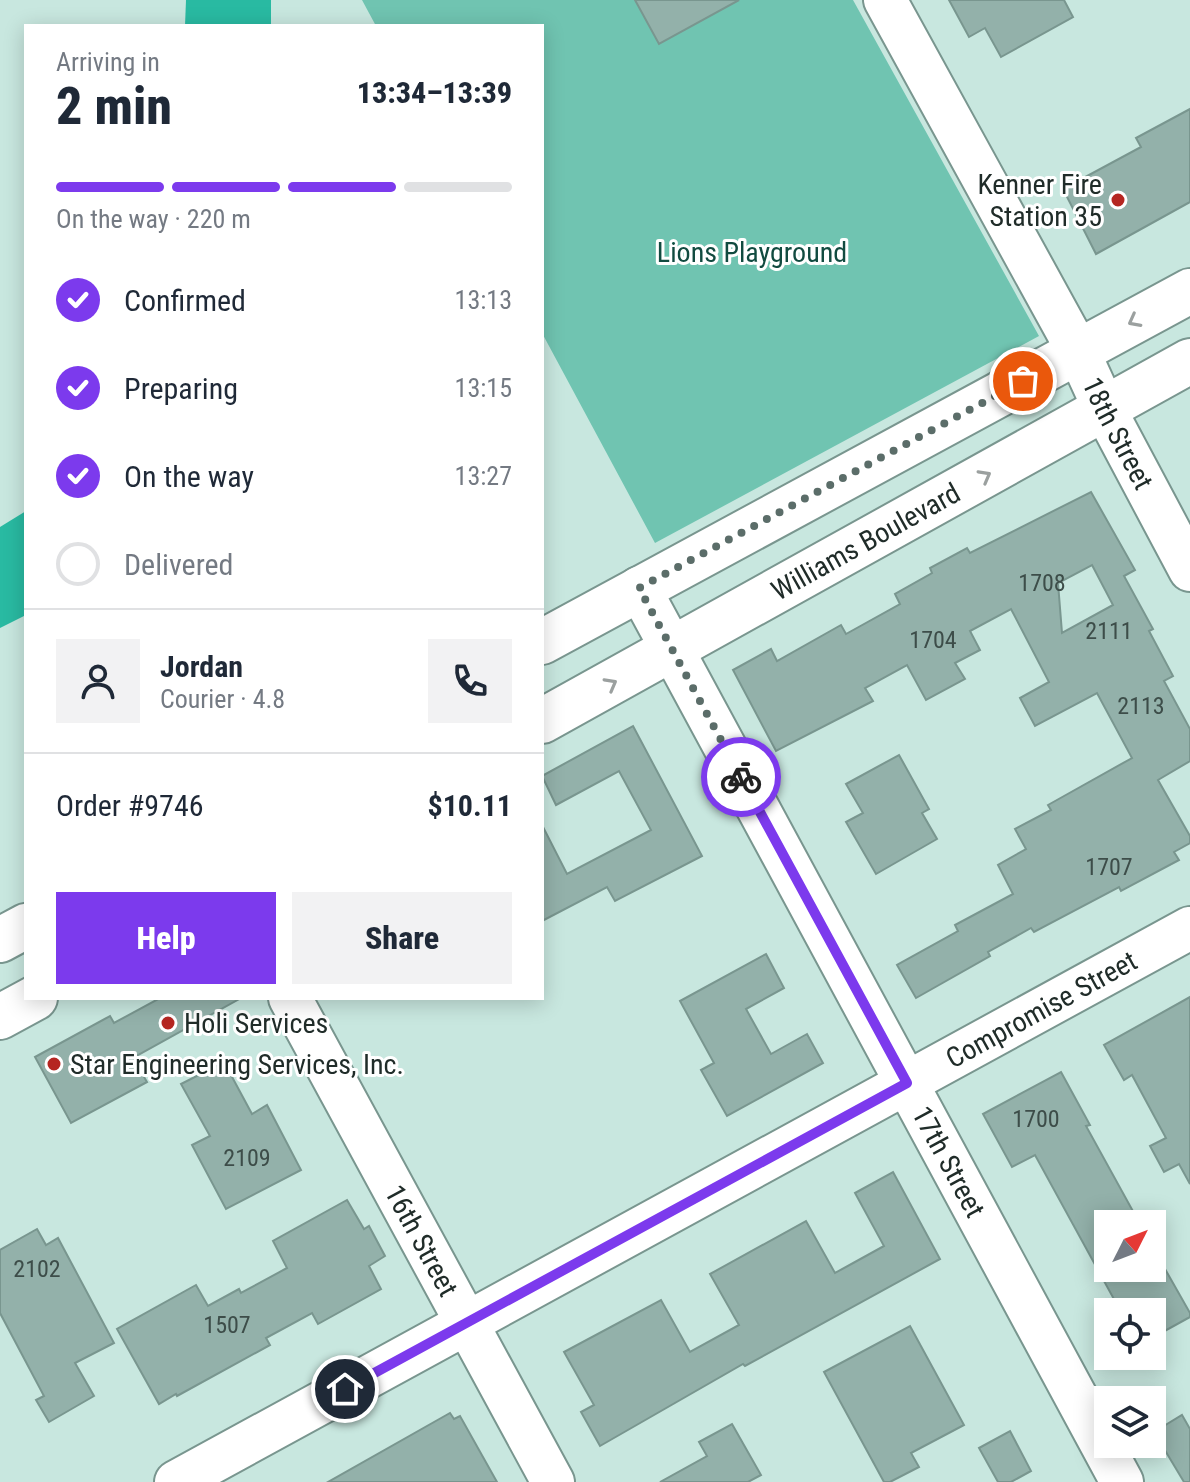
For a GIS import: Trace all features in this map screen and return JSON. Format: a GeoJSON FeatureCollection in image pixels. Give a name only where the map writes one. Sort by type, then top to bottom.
{"type":"FeatureCollection","features":[{"type":"Feature","properties":{"kind":"main road"},"geometry":{"type":"LineString","coordinates":[[544,641],[1190,291]]}},
{"type":"Feature","properties":{"kind":"main road","name":"Williams Boulevard"},"geometry":{"type":"LineString","coordinates":[[544,720],[1190,361]]}},
{"type":"Feature","properties":{"kind":"main road"},"geometry":{"type":"LineString","coordinates":[[0,940],[24,927]]}},
{"type":"Feature","properties":{"kind":"main road"},"geometry":{"type":"LineString","coordinates":[[0,1017],[31,1000]]}},
{"type":"Feature","properties":{"kind":"street","name":"18th Street"},"geometry":{"type":"LineString","coordinates":[[885,0],[1078,351],[1105,410],[1190,570]]}},
{"type":"Feature","properties":{"kind":"street","name":"17th Street"},"geometry":{"type":"LineString","coordinates":[[639,588],[1122,1482]]}},
{"type":"Feature","properties":{"kind":"street","name":"Compromise Street"},"geometry":{"type":"LineString","coordinates":[[176,1482],[1190,928]]}},
{"type":"Feature","properties":{"kind":"street","name":"16th Street"},"geometry":{"type":"LineString","coordinates":[[291,1000],[553,1482]]}},
{"type":"Feature","properties":{"kind":"green space"},"geometry":{"type":"Polygon","coordinates":[[[186,0],[271,0],[271,24],[185,24],[186,0]]]}},
{"type":"Feature","properties":{"kind":"green space","name":"Lions Playground"},"geometry":{"type":"Polygon","coordinates":[[[362,0],[853,0],[1039,336],[655,543],[544,337],[544,24],[375,24],[362,0]]]}},
{"type":"Feature","properties":{"kind":"green space"},"geometry":{"type":"Polygon","coordinates":[[[24,512],[24,616],[0,628],[0,527],[24,512]]]}},
{"type":"Feature","properties":{"kind":"building"},"geometry":{"type":"Polygon","coordinates":[[[635,0],[739,0],[659,44],[635,0]]]}},
{"type":"Feature","properties":{"kind":"building"},"geometry":{"type":"Polygon","coordinates":[[[949,0],[1064,0],[1073,17],[1001,57],[985,28],[969,37],[949,0]]]}},
{"type":"Feature","properties":{"kind":"building","name":"Kenner Fire Station 35"},"geometry":{"type":"Polygon","coordinates":[[[1190,109],[1190,202],[1096,254],[1063,189],[1141,147],[1136,138],[1190,109]]]}},
{"type":"Feature","properties":{"kind":"building"},"geometry":{"type":"Polygon","coordinates":[[[1091,492],[1135,570],[1124,576],[1153,629],[1149,631],[1173,676],[1164,681],[1190,729],[1190,761],[1158,780],[1190,836],[1190,843],[1174,852],[1179,860],[1121,891],[1119,887],[1034,932],[1031,928],[988,952],[990,956],[916,998],[897,965],[958,931],[955,925],[1013,894],[998,865],[1026,849],[1015,829],[1051,810],[1048,805],[1132,758],[1097,693],[1035,726],[1020,698],[1049,682],[1011,609],[970,631],[980,650],[955,663],[965,679],[926,700],[907,665],[865,688],[873,701],[776,751],[733,670],[771,649],[777,661],[841,625],[846,634],[900,604],[895,594],[932,573],[930,568],[967,548],[970,553],[1091,492]],[[1092,565],[1058,583],[1062,633],[1113,605],[1092,565]]]}},
{"type":"Feature","properties":{"kind":"building"},"geometry":{"type":"Polygon","coordinates":[[[633,726],[702,856],[615,901],[607,887],[544,920],[544,829],[567,874],[651,830],[619,771],[556,805],[544,775],[633,726]]]}},
{"type":"Feature","properties":{"kind":"building"},"geometry":{"type":"Polygon","coordinates":[[[899,755],[929,809],[922,813],[937,839],[876,874],[846,822],[863,813],[846,784],[899,755]]]}},
{"type":"Feature","properties":{"kind":"building"},"geometry":{"type":"Polygon","coordinates":[[[766,954],[784,988],[746,1009],[771,1054],[807,1034],[823,1063],[727,1116],[701,1070],[714,1063],[680,1001],[766,954]]]}},
{"type":"Feature","properties":{"kind":"building"},"geometry":{"type":"Polygon","coordinates":[[[1190,997],[1190,1184],[1179,1164],[1164,1172],[1150,1146],[1166,1138],[1132,1075],[1124,1080],[1104,1045],[1190,997]]]}},
{"type":"Feature","properties":{"kind":"building"},"geometry":{"type":"Polygon","coordinates":[[[156,1000],[237,1000],[133,1058],[147,1082],[71,1123],[35,1057],[110,1016],[114,1023],[156,1000]]]}},
{"type":"Feature","properties":{"kind":"building"},"geometry":{"type":"Polygon","coordinates":[[[224,1062],[252,1114],[267,1105],[301,1170],[226,1209],[192,1145],[210,1136],[181,1084],[224,1062]]]}},
{"type":"Feature","properties":{"kind":"building"},"geometry":{"type":"Polygon","coordinates":[[[1061,1072],[1090,1125],[1086,1126],[1132,1210],[1094,1210],[1094,1263],[1035,1155],[1012,1167],[983,1114],[1061,1072]]]}},
{"type":"Feature","properties":{"kind":"building"},"geometry":{"type":"Polygon","coordinates":[[[893,1172],[940,1259],[745,1366],[743,1364],[600,1446],[581,1412],[594,1405],[564,1352],[661,1300],[690,1352],[739,1325],[710,1274],[806,1221],[835,1273],[884,1246],[855,1193],[893,1172]]]}},
{"type":"Feature","properties":{"kind":"building"},"geometry":{"type":"Polygon","coordinates":[[[347,1200],[364,1229],[369,1226],[385,1256],[369,1266],[381,1289],[318,1324],[312,1313],[266,1338],[270,1345],[159,1404],[117,1329],[196,1285],[208,1306],[239,1289],[241,1293],[287,1268],[273,1241],[347,1200]]]}},
{"type":"Feature","properties":{"kind":"building"},"geometry":{"type":"Polygon","coordinates":[[[37,1229],[46,1245],[58,1238],[114,1343],[75,1363],[94,1396],[49,1422],[36,1400],[44,1396],[0,1313],[0,1250],[37,1229]]]}},
{"type":"Feature","properties":{"kind":"building"},"geometry":{"type":"Polygon","coordinates":[[[1166,1271],[1190,1317],[1166,1330],[1166,1298],[1113,1298],[1105,1282],[1166,1282],[1166,1271]]]}},
{"type":"Feature","properties":{"kind":"building"},"geometry":{"type":"Polygon","coordinates":[[[910,1326],[964,1425],[911,1453],[919,1467],[884,1482],[824,1372],[910,1326]]]}},
{"type":"Feature","properties":{"kind":"building"},"geometry":{"type":"Polygon","coordinates":[[[450,1413],[454,1419],[460,1416],[497,1482],[328,1482],[450,1413]]]}},
{"type":"Feature","properties":{"kind":"building"},"geometry":{"type":"Polygon","coordinates":[[[1182,1415],[1190,1429],[1190,1482],[1184,1482],[1166,1452],[1166,1425],[1182,1415]]]}},
{"type":"Feature","properties":{"kind":"building"},"geometry":{"type":"Polygon","coordinates":[[[732,1424],[761,1475],[748,1482],[660,1482],[707,1456],[699,1442],[732,1424]]]}},
{"type":"Feature","properties":{"kind":"building"},"geometry":{"type":"Polygon","coordinates":[[[1010,1431],[1031,1471],[1011,1482],[998,1482],[979,1448],[1010,1431]]]}},
{"type":"Feature","properties":{"kind":"way so far"},"geometry":{"type":"LineString","coordinates":[[741,777],[639,588],[1023,381]]}},
{"type":"Feature","properties":{"kind":"place","name":"Kenner Fire Station 35"},"geometry":{"type":"Point","coordinates":[1118,200]}},
{"type":"Feature","properties":{"kind":"place","name":"Holi Services"},"geometry":{"type":"Point","coordinates":[168,1023]}},
{"type":"Feature","properties":{"kind":"place","name":"Star Engineering Services, Inc."},"geometry":{"type":"Point","coordinates":[54,1064]}},
{"type":"Feature","properties":{"kind":"route"},"geometry":{"type":"LineString","coordinates":[[345,1389],[907,1083],[741,777]]}}]}
